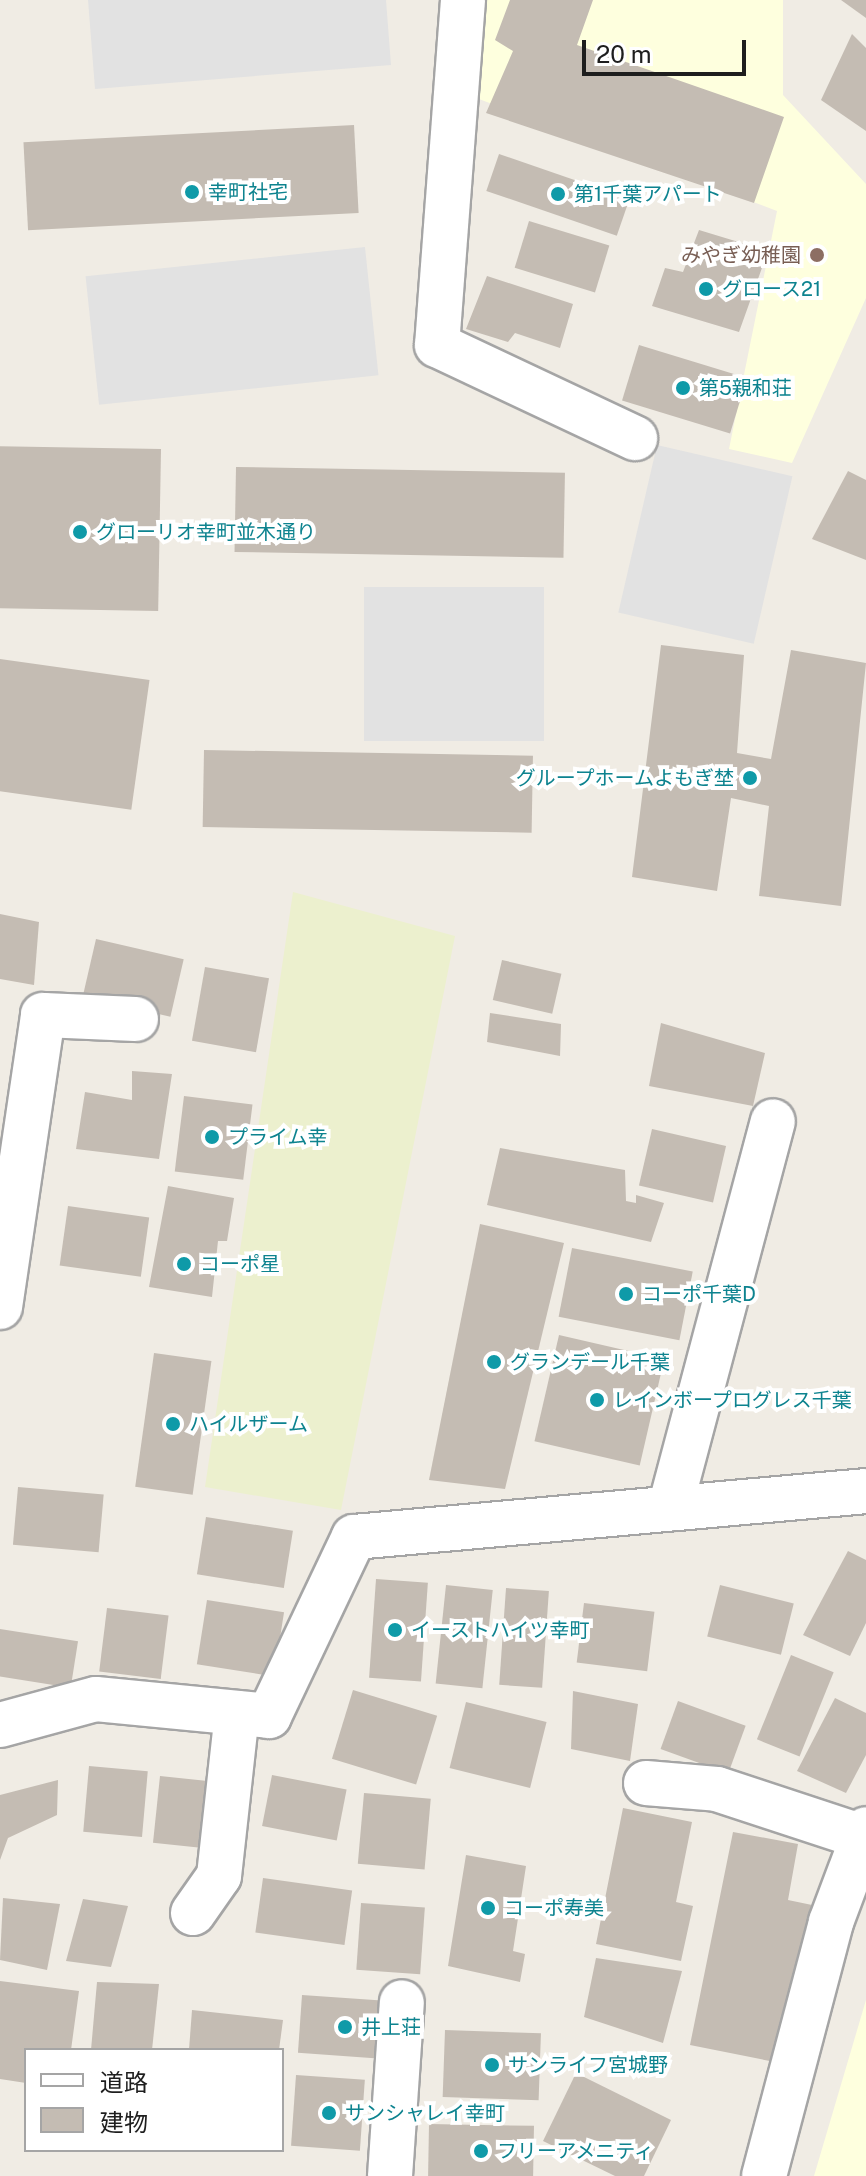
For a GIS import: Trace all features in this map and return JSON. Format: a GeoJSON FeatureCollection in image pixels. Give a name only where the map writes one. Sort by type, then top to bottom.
{"type":"FeatureCollection","features":[{"type":"Feature","properties":{"kind":"street"},"geometry":{"type":"LineString","coordinates":[[463,0],[437,345],[635,438]]}},
{"type":"Feature","properties":{"kind":"street"},"geometry":{"type":"LineString","coordinates":[[0,1307],[43,1015],[136,1019]]}},
{"type":"Feature","properties":{"kind":"street"},"geometry":{"type":"LineString","coordinates":[[670,1508],[773,1122]]}},
{"type":"Feature","properties":{"kind":"street"},"geometry":{"type":"LineString","coordinates":[[0,1725],[96,1699],[269,1716],[354,1537],[866,1491]]}},
{"type":"Feature","properties":{"kind":"street"},"geometry":{"type":"LineString","coordinates":[[193,1913],[219,1876],[237,1713]]}},
{"type":"Feature","properties":{"kind":"street"},"geometry":{"type":"LineString","coordinates":[[646,1783],[717,1789],[864,1833],[848,1927],[764,2176]]}},
{"type":"Feature","properties":{"kind":"street"},"geometry":{"type":"LineString","coordinates":[[390,2176],[402,2002]]}},
{"type":"Feature","properties":{"kind":"shaded area"},"geometry":{"type":"Polygon","coordinates":[[[88,0],[386,0],[391,65],[95,89],[88,0]]]}},
{"type":"Feature","properties":{"kind":"shaded area","name":"みやぎ幼稚園"},"geometry":{"type":"Polygon","coordinates":[[[481,0],[783,0],[783,95],[866,184],[866,298],[792,463],[729,449],[777,211],[471,96],[481,0]]]}},
{"type":"Feature","properties":{"kind":"shaded area"},"geometry":{"type":"Polygon","coordinates":[[[365,247],[378,375],[99,405],[86,276],[365,247]]]}},
{"type":"Feature","properties":{"kind":"shaded area"},"geometry":{"type":"Polygon","coordinates":[[[657,445],[792,476],[754,644],[618,613],[657,445]]]}},
{"type":"Feature","properties":{"kind":"shaded area"},"geometry":{"type":"Polygon","coordinates":[[[364,587],[544,587],[544,741],[364,741],[364,587]]]}},
{"type":"Feature","properties":{"kind":"shaded area"},"geometry":{"type":"Polygon","coordinates":[[[293,892],[455,936],[341,1510],[205,1487],[293,892]]]}},
{"type":"Feature","properties":{"kind":"shaded area"},"geometry":{"type":"Polygon","coordinates":[[[866,2000],[866,2176],[814,2176],[866,2000]]]}},
{"type":"Feature","properties":{"kind":"building"},"geometry":{"type":"Polygon","coordinates":[[[510,0],[593,0],[577,45],[784,117],[754,203],[486,113],[513,51],[495,40],[510,0]]]}},
{"type":"Feature","properties":{"kind":"building"},"geometry":{"type":"Polygon","coordinates":[[[841,0],[866,0],[866,18],[841,0]]]}},
{"type":"Feature","properties":{"kind":"building"},"geometry":{"type":"Polygon","coordinates":[[[852,34],[866,48],[866,131],[821,100],[852,34]]]}},
{"type":"Feature","properties":{"kind":"building","name":"幸町社宅"},"geometry":{"type":"Polygon","coordinates":[[[354,125],[359,213],[28,230],[23,142],[354,125]]]}},
{"type":"Feature","properties":{"kind":"building","name":"第1千葉アパート"},"geometry":{"type":"Polygon","coordinates":[[[499,154],[629,199],[617,236],[486,191],[499,154]]]}},
{"type":"Feature","properties":{"kind":"building"},"geometry":{"type":"Polygon","coordinates":[[[529,221],[609,246],[595,292],[515,268],[529,221]]]}},
{"type":"Feature","properties":{"kind":"building","name":"グロース21"},"geometry":{"type":"Polygon","coordinates":[[[699,230],[768,251],[739,332],[652,306],[665,268],[683,272],[699,230]]]}},
{"type":"Feature","properties":{"kind":"building"},"geometry":{"type":"Polygon","coordinates":[[[487,276],[573,304],[560,348],[515,333],[508,342],[466,329],[487,276]]]}},
{"type":"Feature","properties":{"kind":"building","name":"第5親和荘"},"geometry":{"type":"Polygon","coordinates":[[[639,345],[747,378],[730,434],[622,400],[639,345]]]}},
{"type":"Feature","properties":{"kind":"building","name":"グローリオ幸町並木通り"},"geometry":{"type":"Polygon","coordinates":[[[0,446],[161,449],[158,611],[0,608],[0,446]]]}},
{"type":"Feature","properties":{"kind":"building"},"geometry":{"type":"Polygon","coordinates":[[[236,467],[565,473],[563,558],[235,552],[236,467]]]}},
{"type":"Feature","properties":{"kind":"building"},"geometry":{"type":"Polygon","coordinates":[[[848,471],[866,480],[866,560],[812,539],[848,471]]]}},
{"type":"Feature","properties":{"kind":"building","name":"グループホームよもぎ埜"},"geometry":{"type":"Polygon","coordinates":[[[661,645],[744,655],[737,753],[771,759],[791,650],[866,663],[841,906],[759,896],[769,806],[731,798],[717,891],[632,877],[661,645]]]}},
{"type":"Feature","properties":{"kind":"building"},"geometry":{"type":"Polygon","coordinates":[[[0,659],[150,680],[131,810],[0,791],[0,659]]]}},
{"type":"Feature","properties":{"kind":"building"},"geometry":{"type":"Polygon","coordinates":[[[204,750],[533,756],[532,833],[203,827],[204,750]]]}},
{"type":"Feature","properties":{"kind":"building"},"geometry":{"type":"Polygon","coordinates":[[[0,914],[39,922],[34,985],[0,979],[0,914]]]}},
{"type":"Feature","properties":{"kind":"building"},"geometry":{"type":"Polygon","coordinates":[[[96,939],[184,959],[170,1017],[83,996],[96,939]]]}},
{"type":"Feature","properties":{"kind":"building"},"geometry":{"type":"Polygon","coordinates":[[[502,960],[561,974],[552,1014],[493,1000],[502,960]]]}},
{"type":"Feature","properties":{"kind":"building"},"geometry":{"type":"Polygon","coordinates":[[[205,967],[269,978],[256,1052],[192,1041],[205,967]]]}},
{"type":"Feature","properties":{"kind":"building"},"geometry":{"type":"Polygon","coordinates":[[[490,1013],[561,1024],[560,1056],[487,1042],[490,1013]]]}},
{"type":"Feature","properties":{"kind":"building"},"geometry":{"type":"Polygon","coordinates":[[[661,1023],[765,1053],[753,1106],[649,1086],[661,1023]]]}},
{"type":"Feature","properties":{"kind":"building"},"geometry":{"type":"Polygon","coordinates":[[[132,1071],[172,1074],[159,1159],[76,1149],[85,1092],[132,1100],[132,1071]]]}},
{"type":"Feature","properties":{"kind":"building","name":"プライム幸"},"geometry":{"type":"Polygon","coordinates":[[[184,1096],[252,1104],[243,1180],[175,1171],[184,1096]]]}},
{"type":"Feature","properties":{"kind":"building"},"geometry":{"type":"Polygon","coordinates":[[[652,1129],[726,1146],[713,1203],[639,1186],[652,1129]]]}},
{"type":"Feature","properties":{"kind":"building"},"geometry":{"type":"Polygon","coordinates":[[[500,1148],[625,1170],[626,1201],[636,1203],[636,1195],[664,1203],[651,1242],[487,1205],[500,1148]]]}},
{"type":"Feature","properties":{"kind":"building","name":"コーポ星"},"geometry":{"type":"Polygon","coordinates":[[[168,1186],[234,1198],[227,1241],[218,1241],[212,1297],[149,1287],[168,1186]]]}},
{"type":"Feature","properties":{"kind":"building"},"geometry":{"type":"Polygon","coordinates":[[[68,1206],[149,1217],[141,1277],[60,1265],[68,1206]]]}},
{"type":"Feature","properties":{"kind":"building","name":"グランデール千葉"},"geometry":{"type":"Polygon","coordinates":[[[480,1224],[564,1243],[505,1489],[429,1480],[480,1224]]]}},
{"type":"Feature","properties":{"kind":"building","name":"コーポ千葉D"},"geometry":{"type":"Polygon","coordinates":[[[572,1248],[693,1271],[679,1340],[559,1317],[572,1248]]]}},
{"type":"Feature","properties":{"kind":"building","name":"レインボープログレス千葉"},"geometry":{"type":"Polygon","coordinates":[[[559,1335],[664,1359],[640,1466],[534,1441],[559,1335]]]}},
{"type":"Feature","properties":{"kind":"building","name":"ハイルザーム"},"geometry":{"type":"Polygon","coordinates":[[[154,1353],[211,1361],[193,1495],[135,1487],[154,1353]]]}},
{"type":"Feature","properties":{"kind":"building"},"geometry":{"type":"Polygon","coordinates":[[[18,1487],[104,1494],[99,1552],[13,1545],[18,1487]]]}},
{"type":"Feature","properties":{"kind":"building"},"geometry":{"type":"Polygon","coordinates":[[[206,1517],[293,1531],[284,1588],[197,1574],[206,1517]]]}},
{"type":"Feature","properties":{"kind":"building"},"geometry":{"type":"Polygon","coordinates":[[[848,1551],[866,1560],[866,1623],[850,1656],[803,1635],[848,1551]]]}},
{"type":"Feature","properties":{"kind":"building","name":"イーストハイツ幸町"},"geometry":{"type":"Polygon","coordinates":[[[376,1579],[428,1583],[421,1681],[369,1678],[376,1579]]]}},
{"type":"Feature","properties":{"kind":"building"},"geometry":{"type":"Polygon","coordinates":[[[446,1585],[493,1590],[482,1688],[436,1683],[446,1585]]]}},
{"type":"Feature","properties":{"kind":"building"},"geometry":{"type":"Polygon","coordinates":[[[720,1585],[794,1603],[781,1655],[707,1636],[720,1585]]]}},
{"type":"Feature","properties":{"kind":"building"},"geometry":{"type":"Polygon","coordinates":[[[506,1588],[549,1591],[542,1688],[499,1685],[506,1588]]]}},
{"type":"Feature","properties":{"kind":"building"},"geometry":{"type":"Polygon","coordinates":[[[207,1600],[284,1612],[274,1676],[197,1664],[207,1600]]]}},
{"type":"Feature","properties":{"kind":"building"},"geometry":{"type":"Polygon","coordinates":[[[584,1603],[654,1612],[647,1671],[577,1663],[584,1603]]]}},
{"type":"Feature","properties":{"kind":"building"},"geometry":{"type":"Polygon","coordinates":[[[107,1608],[169,1616],[161,1679],[99,1672],[107,1608]]]}},
{"type":"Feature","properties":{"kind":"building"},"geometry":{"type":"Polygon","coordinates":[[[0,1629],[78,1641],[71,1688],[0,1677],[0,1629]]]}},
{"type":"Feature","properties":{"kind":"building"},"geometry":{"type":"Polygon","coordinates":[[[791,1655],[834,1672],[800,1757],[757,1739],[791,1655]]]}},
{"type":"Feature","properties":{"kind":"building"},"geometry":{"type":"Polygon","coordinates":[[[353,1690],[437,1716],[416,1785],[332,1759],[353,1690]]]}},
{"type":"Feature","properties":{"kind":"building"},"geometry":{"type":"Polygon","coordinates":[[[573,1691],[638,1704],[630,1761],[571,1749],[573,1691]]]}},
{"type":"Feature","properties":{"kind":"building"},"geometry":{"type":"Polygon","coordinates":[[[835,1698],[866,1713],[866,1755],[846,1793],[797,1771],[835,1698]]]}},
{"type":"Feature","properties":{"kind":"building"},"geometry":{"type":"Polygon","coordinates":[[[678,1701],[746,1726],[728,1774],[661,1749],[678,1701]]]}},
{"type":"Feature","properties":{"kind":"building"},"geometry":{"type":"Polygon","coordinates":[[[466,1702],[547,1722],[530,1788],[450,1768],[466,1702]]]}},
{"type":"Feature","properties":{"kind":"building"},"geometry":{"type":"Polygon","coordinates":[[[89,1766],[148,1771],[142,1837],[83,1832],[89,1766]]]}},
{"type":"Feature","properties":{"kind":"building"},"geometry":{"type":"Polygon","coordinates":[[[272,1775],[347,1790],[337,1841],[262,1826],[272,1775]]]}},
{"type":"Feature","properties":{"kind":"building"},"geometry":{"type":"Polygon","coordinates":[[[160,1776],[215,1782],[208,1848],[153,1843],[160,1776]]]}},
{"type":"Feature","properties":{"kind":"building"},"geometry":{"type":"Polygon","coordinates":[[[58,1780],[57,1815],[8,1838],[0,1860],[0,1795],[58,1780]]]}},
{"type":"Feature","properties":{"kind":"building"},"geometry":{"type":"Polygon","coordinates":[[[364,1793],[431,1799],[425,1870],[358,1864],[364,1793]]]}},
{"type":"Feature","properties":{"kind":"building"},"geometry":{"type":"Polygon","coordinates":[[[623,1808],[692,1822],[676,1902],[693,1906],[681,1961],[596,1944],[623,1808]]]}},
{"type":"Feature","properties":{"kind":"building"},"geometry":{"type":"Polygon","coordinates":[[[733,1832],[798,1844],[788,1900],[812,1905],[780,2063],[690,2045],[733,1832]]]}},
{"type":"Feature","properties":{"kind":"building","name":"コーポ寿美"},"geometry":{"type":"Polygon","coordinates":[[[466,1855],[526,1866],[513,1951],[525,1954],[520,1982],[448,1966],[466,1855]]]}},
{"type":"Feature","properties":{"kind":"building"},"geometry":{"type":"Polygon","coordinates":[[[263,1878],[352,1891],[344,1945],[255,1932],[263,1878]]]}},
{"type":"Feature","properties":{"kind":"building"},"geometry":{"type":"Polygon","coordinates":[[[3,1898],[60,1904],[47,1970],[0,1960],[3,1898]]]}},
{"type":"Feature","properties":{"kind":"building"},"geometry":{"type":"Polygon","coordinates":[[[83,1899],[128,1906],[111,1967],[66,1961],[83,1899]]]}},
{"type":"Feature","properties":{"kind":"building"},"geometry":{"type":"Polygon","coordinates":[[[361,1903],[425,1907],[420,1974],[356,1970],[361,1903]]]}},
{"type":"Feature","properties":{"kind":"building"},"geometry":{"type":"Polygon","coordinates":[[[596,1958],[682,1971],[663,2043],[584,2017],[596,1958]]]}},
{"type":"Feature","properties":{"kind":"building"},"geometry":{"type":"Polygon","coordinates":[[[0,1981],[79,1991],[71,2048],[24,2048],[24,2083],[0,2079],[0,1981]]]}},
{"type":"Feature","properties":{"kind":"building"},"geometry":{"type":"Polygon","coordinates":[[[97,1982],[159,1984],[152,2048],[91,2048],[97,1982]]]}},
{"type":"Feature","properties":{"kind":"building","name":"井上荘"},"geometry":{"type":"Polygon","coordinates":[[[302,1995],[389,2001],[385,2059],[298,2053],[302,1995]]]}},
{"type":"Feature","properties":{"kind":"building"},"geometry":{"type":"Polygon","coordinates":[[[192,2010],[283,2020],[279,2048],[189,2048],[192,2010]]]}},
{"type":"Feature","properties":{"kind":"building","name":"サンライフ宮城野"},"geometry":{"type":"Polygon","coordinates":[[[445,2030],[541,2033],[539,2100],[443,2097],[445,2030]]]}},
{"type":"Feature","properties":{"kind":"building"},"geometry":{"type":"Polygon","coordinates":[[[576,2073],[671,2120],[644,2176],[615,2176],[543,2141],[576,2073]]]}},
{"type":"Feature","properties":{"kind":"building","name":"サンシャレイ幸町"},"geometry":{"type":"Polygon","coordinates":[[[296,2075],[365,2080],[360,2151],[291,2146],[296,2075]]]}},
{"type":"Feature","properties":{"kind":"building","name":"フリーアメニティ"},"geometry":{"type":"Polygon","coordinates":[[[429,2124],[534,2126],[533,2176],[428,2176],[429,2124]]]}},
{"type":"Feature","properties":{"kind":"place","name":"幸町社宅"},"geometry":{"type":"Point","coordinates":[192,192]}},
{"type":"Feature","properties":{"kind":"place","name":"第1千葉アパート"},"geometry":{"type":"Point","coordinates":[558,194]}},
{"type":"Feature","properties":{"kind":"place","name":"みやぎ幼稚園"},"geometry":{"type":"Point","coordinates":[817,255]}},
{"type":"Feature","properties":{"kind":"place","name":"グロース21"},"geometry":{"type":"Point","coordinates":[706,289]}},
{"type":"Feature","properties":{"kind":"place","name":"第5親和荘"},"geometry":{"type":"Point","coordinates":[683,388]}},
{"type":"Feature","properties":{"kind":"place","name":"グローリオ幸町並木通り"},"geometry":{"type":"Point","coordinates":[80,532]}},
{"type":"Feature","properties":{"kind":"place","name":"グループホームよもぎ埜"},"geometry":{"type":"Point","coordinates":[750,778]}},
{"type":"Feature","properties":{"kind":"place","name":"プライム幸"},"geometry":{"type":"Point","coordinates":[212,1137]}},
{"type":"Feature","properties":{"kind":"place","name":"コーポ星"},"geometry":{"type":"Point","coordinates":[184,1264]}},
{"type":"Feature","properties":{"kind":"place","name":"コーポ千葉D"},"geometry":{"type":"Point","coordinates":[626,1294]}},
{"type":"Feature","properties":{"kind":"place","name":"グランデール千葉"},"geometry":{"type":"Point","coordinates":[494,1362]}},
{"type":"Feature","properties":{"kind":"place","name":"レインボープログレス千葉"},"geometry":{"type":"Point","coordinates":[597,1400]}},
{"type":"Feature","properties":{"kind":"place","name":"ハイルザーム"},"geometry":{"type":"Point","coordinates":[173,1424]}},
{"type":"Feature","properties":{"kind":"place","name":"イーストハイツ幸町"},"geometry":{"type":"Point","coordinates":[395,1630]}},
{"type":"Feature","properties":{"kind":"place","name":"コーポ寿美"},"geometry":{"type":"Point","coordinates":[488,1908]}},
{"type":"Feature","properties":{"kind":"place","name":"井上荘"},"geometry":{"type":"Point","coordinates":[345,2027]}},
{"type":"Feature","properties":{"kind":"place","name":"サンライフ宮城野"},"geometry":{"type":"Point","coordinates":[492,2065]}},
{"type":"Feature","properties":{"kind":"place","name":"サンシャレイ幸町"},"geometry":{"type":"Point","coordinates":[329,2113]}},
{"type":"Feature","properties":{"kind":"place","name":"フリーアメニティ"},"geometry":{"type":"Point","coordinates":[481,2151]}}]}
